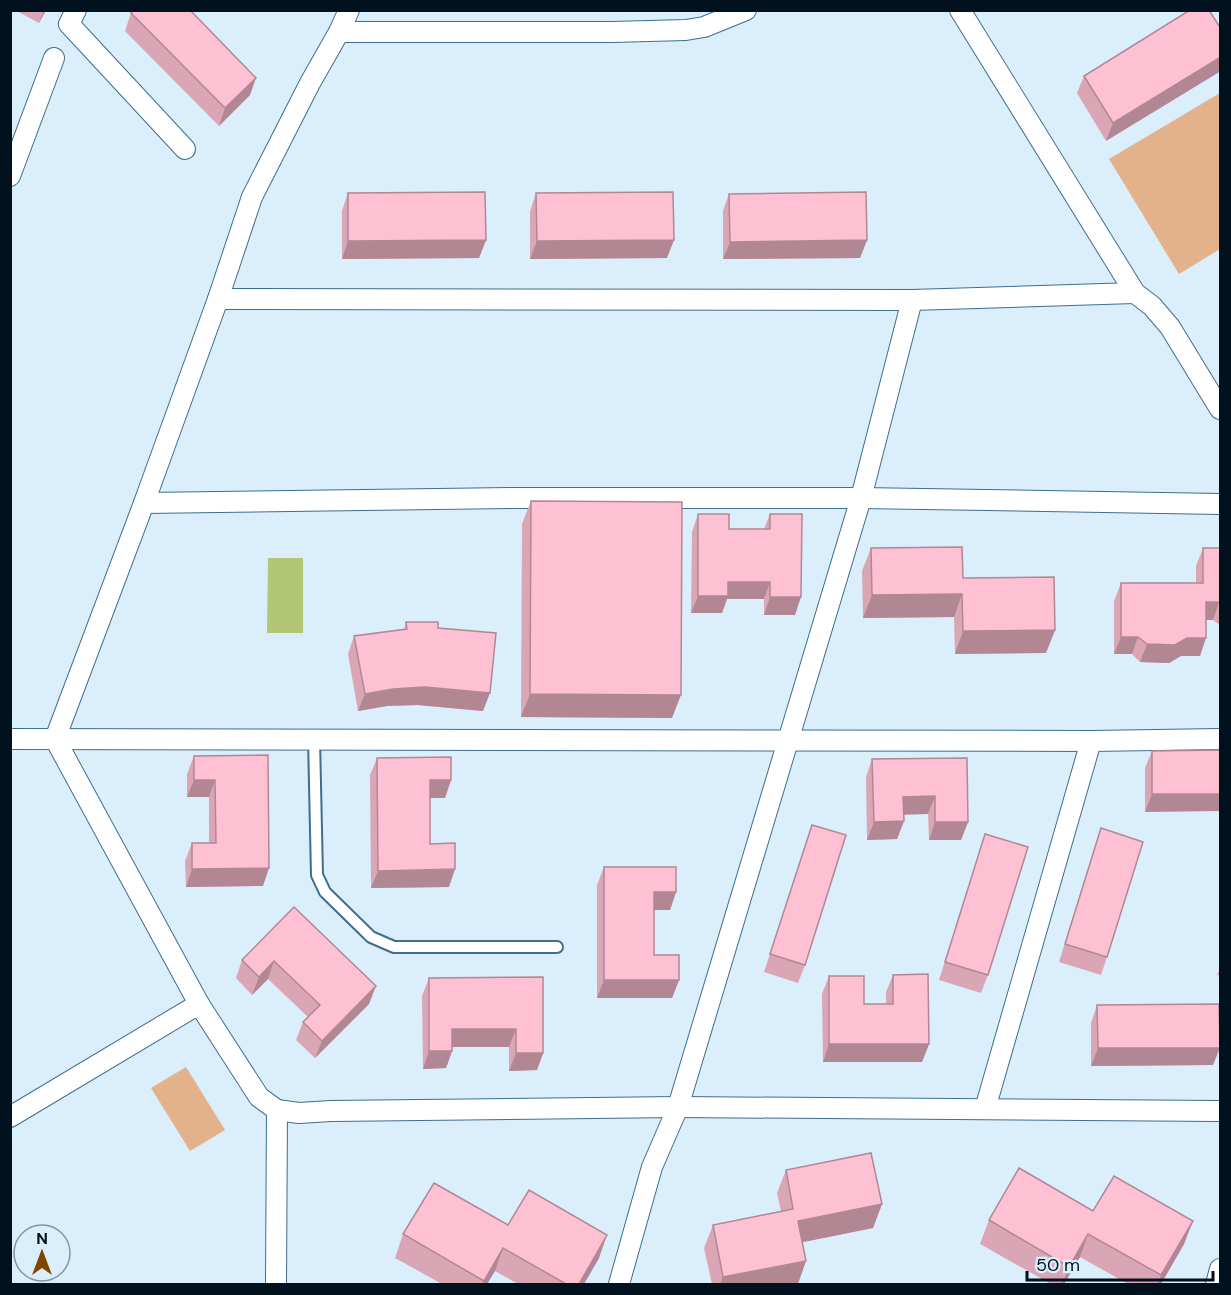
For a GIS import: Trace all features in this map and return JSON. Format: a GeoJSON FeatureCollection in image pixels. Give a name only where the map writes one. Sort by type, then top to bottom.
{"type":"FeatureCollection","features":[{"type":"Feature","properties":{"kind":"street"},"geometry":{"type":"LineString","coordinates":[[76,10],[69,24],[185,149]]}},
{"type":"Feature","properties":{"kind":"street"},"geometry":{"type":"LineString","coordinates":[[349,10],[252,197],[218,299],[144,503],[55,739],[200,1004],[259,1097],[277,1110],[299,1113],[678,1107],[1221,1111]]}},
{"type":"Feature","properties":{"kind":"street"},"geometry":{"type":"LineString","coordinates":[[339,32],[686,30],[704,27],[746,10]]}},
{"type":"Feature","properties":{"kind":"street"},"geometry":{"type":"LineString","coordinates":[[960,10],[1135,293],[1152,306],[1170,327],[1221,409]]}},
{"type":"Feature","properties":{"kind":"street"},"geometry":{"type":"LineString","coordinates":[[10,176],[54,58]]}},
{"type":"Feature","properties":{"kind":"street"},"geometry":{"type":"LineString","coordinates":[[218,299],[912,300],[1135,293]]}},
{"type":"Feature","properties":{"kind":"street"},"geometry":{"type":"LineString","coordinates":[[619,1284],[652,1167],[678,1107],[789,740],[861,498],[912,300]]}},
{"type":"Feature","properties":{"kind":"street"},"geometry":{"type":"LineString","coordinates":[[144,503],[517,498],[861,498],[1221,504]]}},
{"type":"Feature","properties":{"kind":"street"},"geometry":{"type":"LineString","coordinates":[[10,739],[1091,741],[1221,739]]}},
{"type":"Feature","properties":{"kind":"street"},"geometry":{"type":"LineString","coordinates":[[985,1109],[1091,741]]}},
{"type":"Feature","properties":{"kind":"street"},"geometry":{"type":"LineString","coordinates":[[10,1117],[200,1004]]}},
{"type":"Feature","properties":{"kind":"street"},"geometry":{"type":"LineString","coordinates":[[276,1284],[277,1110]]}},
{"type":"Feature","properties":{"kind":"street"},"geometry":{"type":"LineString","coordinates":[[1216,1284],[1221,1269]]}},
{"type":"Feature","properties":{"kind":"lane"},"geometry":{"type":"LineString","coordinates":[[314,739],[317,875],[325,892],[371,937],[394,947],[557,947]]}},
{"type":"Feature","properties":{"kind":"shaded area"},"geometry":{"type":"Polygon","coordinates":[[[1220,93],[1220,249],[1179,274],[1109,159],[1220,93]]]}},
{"type":"Feature","properties":{"kind":"shaded area"},"geometry":{"type":"Polygon","coordinates":[[[268,558],[303,558],[303,633],[267,633],[268,558]]]}},
{"type":"Feature","properties":{"kind":"shaded area"},"geometry":{"type":"Polygon","coordinates":[[[186,1067],[225,1130],[190,1151],[151,1088],[186,1067]]]}},
{"type":"Feature","properties":{"kind":"building"},"geometry":{"type":"Polygon","coordinates":[[[134,10],[190,10],[256,78],[225,108],[131,13],[134,10]]]}},
{"type":"Feature","properties":{"kind":"building"},"geometry":{"type":"Polygon","coordinates":[[[1190,10],[1209,10],[1221,29],[1221,57],[1113,123],[1084,76],[1190,10]]]}},
{"type":"Feature","properties":{"kind":"building"},"geometry":{"type":"Polygon","coordinates":[[[485,192],[486,240],[348,241],[348,193],[485,192]]]}},
{"type":"Feature","properties":{"kind":"building"},"geometry":{"type":"Polygon","coordinates":[[[673,192],[674,240],[537,241],[536,193],[673,192]]]}},
{"type":"Feature","properties":{"kind":"building"},"geometry":{"type":"Polygon","coordinates":[[[866,192],[867,240],[730,242],[729,194],[866,192]]]}},
{"type":"Feature","properties":{"kind":"building"},"geometry":{"type":"Polygon","coordinates":[[[531,501],[682,502],[681,695],[530,694],[531,501]]]}},
{"type":"Feature","properties":{"kind":"building"},"geometry":{"type":"Polygon","coordinates":[[[698,514],[729,514],[729,529],[770,529],[770,514],[802,514],[801,597],[770,597],[770,582],[728,582],[728,596],[698,596],[698,514]]]}},
{"type":"Feature","properties":{"kind":"building"},"geometry":{"type":"Polygon","coordinates":[[[962,547],[963,578],[1054,577],[1055,630],[963,631],[962,594],[872,595],[871,548],[962,547]]]}},
{"type":"Feature","properties":{"kind":"building"},"geometry":{"type":"Polygon","coordinates":[[[1203,548],[1221,548],[1221,603],[1206,602],[1206,638],[1187,638],[1175,645],[1147,644],[1138,637],[1121,637],[1121,583],[1203,583],[1203,548]]]}},
{"type":"Feature","properties":{"kind":"building"},"geometry":{"type":"Polygon","coordinates":[[[406,622],[438,622],[438,628],[496,633],[490,693],[425,687],[365,694],[354,636],[407,629],[406,622]]]}},
{"type":"Feature","properties":{"kind":"building"},"geometry":{"type":"Polygon","coordinates":[[[1221,750],[1221,794],[1152,794],[1152,751],[1221,750]]]}},
{"type":"Feature","properties":{"kind":"building"},"geometry":{"type":"Polygon","coordinates":[[[268,755],[269,868],[192,869],[192,843],[216,843],[215,780],[194,780],[194,756],[268,755]]]}},
{"type":"Feature","properties":{"kind":"building"},"geometry":{"type":"Polygon","coordinates":[[[451,757],[451,780],[430,780],[430,844],[455,843],[455,869],[378,871],[377,758],[451,757]]]}},
{"type":"Feature","properties":{"kind":"building"},"geometry":{"type":"Polygon","coordinates":[[[967,758],[968,822],[935,822],[935,796],[903,797],[904,821],[874,822],[872,759],[967,758]]]}},
{"type":"Feature","properties":{"kind":"building"},"geometry":{"type":"Polygon","coordinates":[[[812,825],[846,835],[805,965],[770,954],[812,825]]]}},
{"type":"Feature","properties":{"kind":"building"},"geometry":{"type":"Polygon","coordinates":[[[1101,828],[1143,842],[1107,957],[1065,944],[1101,828]]]}},
{"type":"Feature","properties":{"kind":"building"},"geometry":{"type":"Polygon","coordinates":[[[985,834],[1028,847],[988,975],[945,962],[985,834]]]}},
{"type":"Feature","properties":{"kind":"building"},"geometry":{"type":"Polygon","coordinates":[[[604,867],[676,867],[676,892],[654,892],[654,955],[679,955],[679,980],[604,980],[604,867]]]}},
{"type":"Feature","properties":{"kind":"building"},"geometry":{"type":"Polygon","coordinates":[[[294,907],[376,986],[322,1041],[303,1022],[320,1005],[274,961],[259,977],[242,960],[294,907]]]}},
{"type":"Feature","properties":{"kind":"building"},"geometry":{"type":"Polygon","coordinates":[[[928,974],[929,1044],[829,1044],[829,976],[864,976],[864,1004],[893,1004],[893,975],[928,974]]]}},
{"type":"Feature","properties":{"kind":"building"},"geometry":{"type":"Polygon","coordinates":[[[543,977],[543,1053],[516,1053],[516,1029],[452,1029],[452,1051],[429,1051],[429,978],[543,977]]]}},
{"type":"Feature","properties":{"kind":"building"},"geometry":{"type":"Polygon","coordinates":[[[1219,1004],[1220,1048],[1098,1048],[1097,1005],[1219,1004]]]}},
{"type":"Feature","properties":{"kind":"building"},"geometry":{"type":"Polygon","coordinates":[[[871,1153],[882,1204],[798,1221],[806,1261],[723,1277],[713,1225],[793,1209],[786,1170],[871,1153]]]}},
{"type":"Feature","properties":{"kind":"building"},"geometry":{"type":"Polygon","coordinates":[[[1019,1168],[1093,1211],[1114,1176],[1193,1221],[1161,1275],[1088,1234],[1069,1267],[989,1220],[1019,1168]]]}},
{"type":"Feature","properties":{"kind":"building"},"geometry":{"type":"Polygon","coordinates":[[[434,1183],[508,1225],[529,1190],[607,1235],[579,1284],[566,1284],[503,1248],[484,1281],[403,1234],[434,1183]]]}}]}
